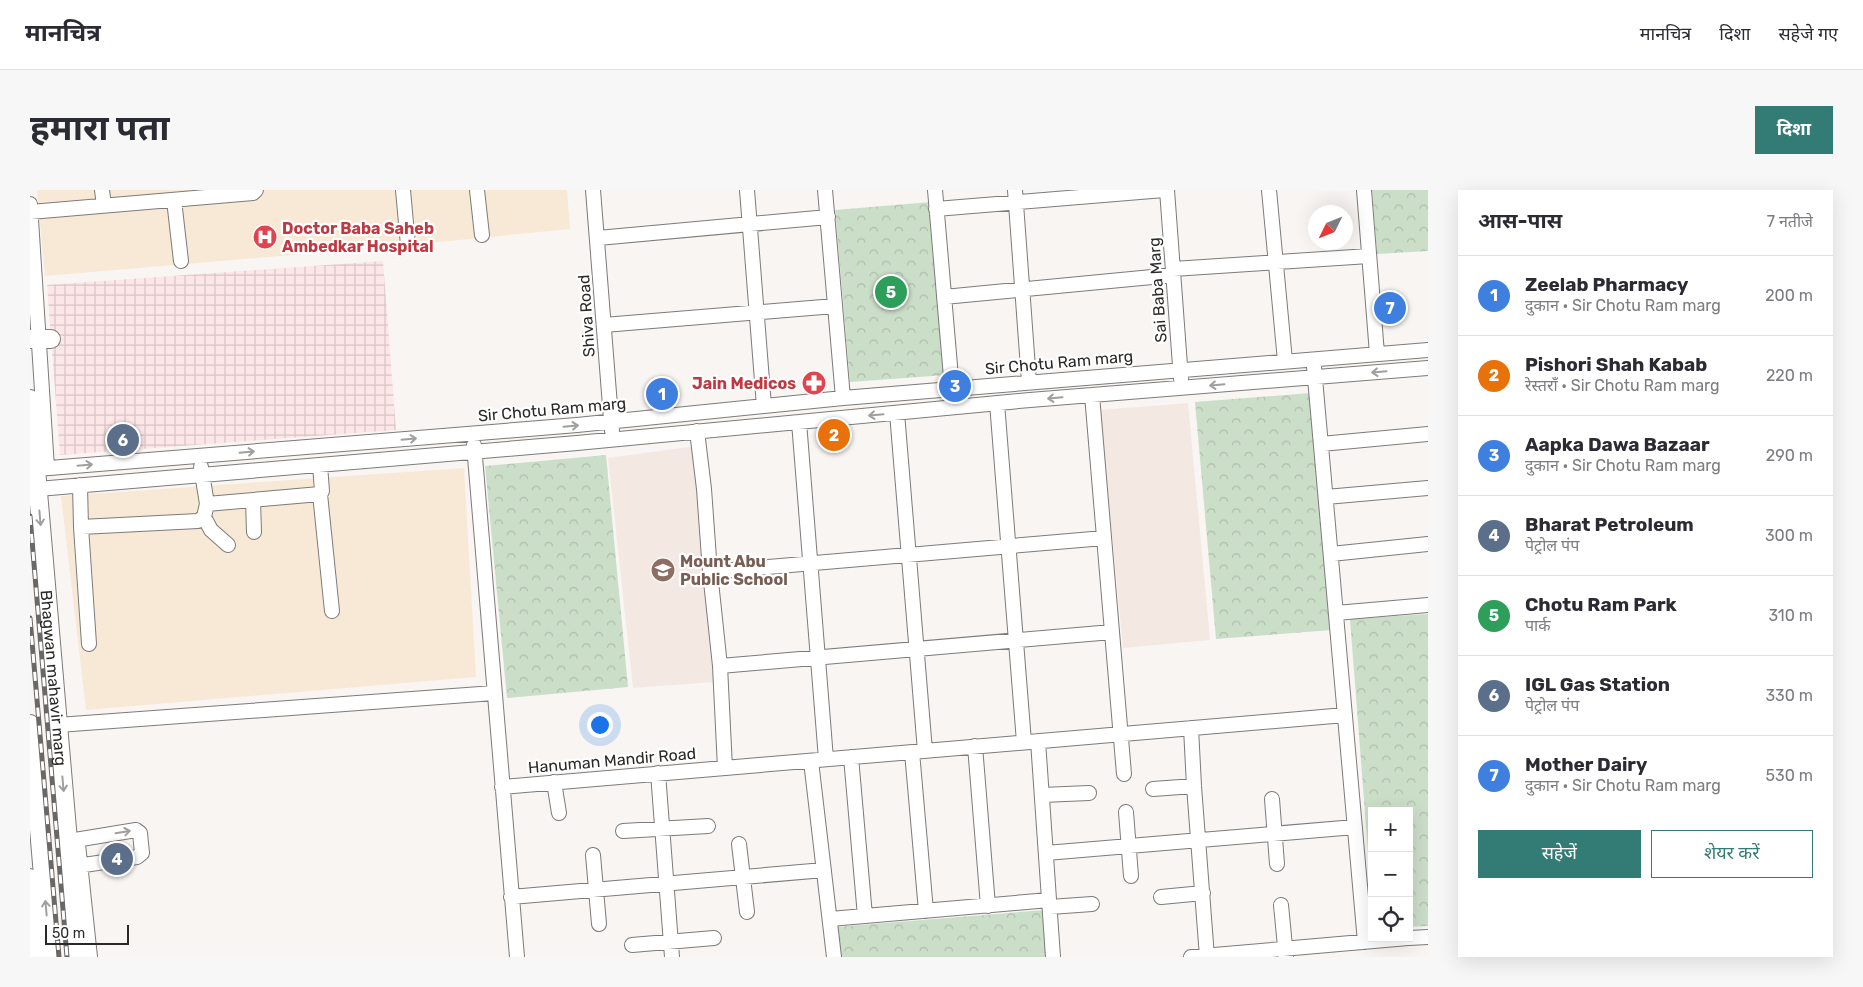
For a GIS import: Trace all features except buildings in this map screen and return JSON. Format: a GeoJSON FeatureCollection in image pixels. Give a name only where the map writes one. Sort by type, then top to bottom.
{"type":"FeatureCollection","features":[{"type":"Feature","properties":{"kind":"main road"},"geometry":{"type":"LineString","coordinates":[[30,340],[51,339]]}},
{"type":"Feature","properties":{"kind":"main road","name":"Bhagwan mahavir marg"},"geometry":{"type":"LineString","coordinates":[[30,399],[42,468],[38,489],[58,725],[74,869],[78,957]]}},
{"type":"Feature","properties":{"kind":"main road","name":"Bhagwan mahavir marg"},"geometry":{"type":"LineString","coordinates":[[30,724],[37,878],[50,957]]}},
{"type":"Feature","properties":{"kind":"main road"},"geometry":{"type":"LineString","coordinates":[[37,878],[74,869]]}},
{"type":"Feature","properties":{"kind":"street"},"geometry":{"type":"LineString","coordinates":[[102,190],[104,206]]}},
{"type":"Feature","properties":{"kind":"street"},"geometry":{"type":"LineString","coordinates":[[42,468],[30,209],[104,206],[253,193],[256,190]]}},
{"type":"Feature","properties":{"kind":"street"},"geometry":{"type":"LineString","coordinates":[[402,190],[408,245]]}},
{"type":"Feature","properties":{"kind":"street"},"geometry":{"type":"LineString","coordinates":[[477,190],[482,235]]}},
{"type":"Feature","properties":{"kind":"street","name":"Shiva Road"},"geometry":{"type":"LineString","coordinates":[[593,190],[613,440]]}},
{"type":"Feature","properties":{"kind":"street"},"geometry":{"type":"LineString","coordinates":[[747,190],[764,406]]}},
{"type":"Feature","properties":{"kind":"street"},"geometry":{"type":"LineString","coordinates":[[826,190],[843,398]]}},
{"type":"Feature","properties":{"kind":"street"},"geometry":{"type":"LineString","coordinates":[[935,190],[952,389]]}},
{"type":"Feature","properties":{"kind":"street"},"geometry":{"type":"LineString","coordinates":[[936,209],[1016,196],[1165,190]]}},
{"type":"Feature","properties":{"kind":"street","name":"Sai Baba Marg"},"geometry":{"type":"LineString","coordinates":[[1165,190],[1182,388]]}},
{"type":"Feature","properties":{"kind":"street"},"geometry":{"type":"LineString","coordinates":[[1269,190],[1285,361]]}},
{"type":"Feature","properties":{"kind":"street"},"geometry":{"type":"LineString","coordinates":[[1364,190],[1377,354]]}},
{"type":"Feature","properties":{"kind":"street"},"geometry":{"type":"LineString","coordinates":[[1016,196],[1029,382]]}},
{"type":"Feature","properties":{"kind":"street"},"geometry":{"type":"LineString","coordinates":[[174,200],[181,261]]}},
{"type":"Feature","properties":{"kind":"street"},"geometry":{"type":"LineString","coordinates":[[598,238],[828,218]]}},
{"type":"Feature","properties":{"kind":"street"},"geometry":{"type":"LineString","coordinates":[[944,297],[1276,262],[1369,256]]}},
{"type":"Feature","properties":{"kind":"street"},"geometry":{"type":"LineString","coordinates":[[604,325],[835,306]]}},
{"type":"Feature","properties":{"kind":"street","name":"Sir Chotu Ram marg"},"geometry":{"type":"LineString","coordinates":[[42,468],[473,434],[843,398],[1428,350]]}},
{"type":"Feature","properties":{"kind":"street"},"geometry":{"type":"LineString","coordinates":[[1314,359],[1365,942]]}},
{"type":"Feature","properties":{"kind":"street"},"geometry":{"type":"LineString","coordinates":[[38,489],[613,440],[997,403],[1428,368]]}},
{"type":"Feature","properties":{"kind":"street"},"geometry":{"type":"LineString","coordinates":[[1092,395],[1124,774]]}},
{"type":"Feature","properties":{"kind":"street"},"geometry":{"type":"LineString","coordinates":[[997,403],[1016,641],[1031,742],[1042,795],[1053,957]]}},
{"type":"Feature","properties":{"kind":"street"},"geometry":{"type":"LineString","coordinates":[[897,413],[916,649],[926,911]]}},
{"type":"Feature","properties":{"kind":"street"},"geometry":{"type":"LineString","coordinates":[[799,422],[826,759]]}},
{"type":"Feature","properties":{"kind":"street"},"geometry":{"type":"LineString","coordinates":[[698,431],[720,666],[725,768]]}},
{"type":"Feature","properties":{"kind":"street"},"geometry":{"type":"LineString","coordinates":[[473,434],[517,957]]}},
{"type":"Feature","properties":{"kind":"street"},"geometry":{"type":"LineString","coordinates":[[1321,444],[1428,434]]}},
{"type":"Feature","properties":{"kind":"street"},"geometry":{"type":"LineString","coordinates":[[199,455],[206,510],[211,530],[228,545]]}},
{"type":"Feature","properties":{"kind":"street"},"geometry":{"type":"LineString","coordinates":[[320,465],[322,490],[320,494],[332,611]]}},
{"type":"Feature","properties":{"kind":"street"},"geometry":{"type":"LineString","coordinates":[[80,485],[89,644]]}},
{"type":"Feature","properties":{"kind":"street"},"geometry":{"type":"LineString","coordinates":[[1326,497],[1428,488]]}},
{"type":"Feature","properties":{"kind":"street"},"geometry":{"type":"LineString","coordinates":[[81,527],[198,521],[206,510],[253,500],[320,494]]}},
{"type":"Feature","properties":{"kind":"street"},"geometry":{"type":"LineString","coordinates":[[253,500],[254,532]]}},
{"type":"Feature","properties":{"kind":"street"},"geometry":{"type":"LineString","coordinates":[[710,572],[1104,538]]}},
{"type":"Feature","properties":{"kind":"street"},"geometry":{"type":"LineString","coordinates":[[1331,554],[1428,544]]}},
{"type":"Feature","properties":{"kind":"street"},"geometry":{"type":"LineString","coordinates":[[1336,614],[1428,605]]}},
{"type":"Feature","properties":{"kind":"street"},"geometry":{"type":"LineString","coordinates":[[720,666],[1112,632]]}},
{"type":"Feature","properties":{"kind":"street"},"geometry":{"type":"LineString","coordinates":[[58,725],[494,692]]}},
{"type":"Feature","properties":{"kind":"street","name":"Hanuman Mandir Road"},"geometry":{"type":"LineString","coordinates":[[502,787],[1345,715]]}},
{"type":"Feature","properties":{"kind":"street"},"geometry":{"type":"LineString","coordinates":[[1191,728],[1207,956]]}},
{"type":"Feature","properties":{"kind":"street"},"geometry":{"type":"LineString","coordinates":[[975,746],[988,906]]}},
{"type":"Feature","properties":{"kind":"street"},"geometry":{"type":"LineString","coordinates":[[851,757],[865,916]]}},
{"type":"Feature","properties":{"kind":"street"},"geometry":{"type":"LineString","coordinates":[[811,760],[834,957]]}},
{"type":"Feature","properties":{"kind":"street"},"geometry":{"type":"LineString","coordinates":[[658,773],[672,957]]}},
{"type":"Feature","properties":{"kind":"street"},"geometry":{"type":"LineString","coordinates":[[554,782],[559,813]]}},
{"type":"Feature","properties":{"kind":"street"},"geometry":{"type":"LineString","coordinates":[[1153,790],[1194,786]]}},
{"type":"Feature","properties":{"kind":"street"},"geometry":{"type":"LineString","coordinates":[[1042,795],[1089,793]]}},
{"type":"Feature","properties":{"kind":"street"},"geometry":{"type":"LineString","coordinates":[[1272,799],[1277,864]]}},
{"type":"Feature","properties":{"kind":"street"},"geometry":{"type":"LineString","coordinates":[[1126,812],[1131,876]]}},
{"type":"Feature","properties":{"kind":"street"},"geometry":{"type":"LineString","coordinates":[[623,831],[708,826]]}},
{"type":"Feature","properties":{"kind":"street"},"geometry":{"type":"LineString","coordinates":[[1046,853],[1355,827]]}},
{"type":"Feature","properties":{"kind":"street"},"geometry":{"type":"LineString","coordinates":[[71,841],[136,830],[140,833],[142,853],[140,856],[74,869],[90,957]]}},
{"type":"Feature","properties":{"kind":"street"},"geometry":{"type":"LineString","coordinates":[[739,844],[747,912]]}},
{"type":"Feature","properties":{"kind":"street"},"geometry":{"type":"LineString","coordinates":[[593,854],[599,924]]}},
{"type":"Feature","properties":{"kind":"street"},"geometry":{"type":"LineString","coordinates":[[511,897],[824,870]]}},
{"type":"Feature","properties":{"kind":"street"},"geometry":{"type":"LineString","coordinates":[[36,957],[37,878]]}},
{"type":"Feature","properties":{"kind":"street"},"geometry":{"type":"LineString","coordinates":[[1161,897],[1203,893]]}},
{"type":"Feature","properties":{"kind":"street"},"geometry":{"type":"LineString","coordinates":[[830,920],[988,906],[1092,904]]}},
{"type":"Feature","properties":{"kind":"street"},"geometry":{"type":"LineString","coordinates":[[1280,905],[1285,954]]}},
{"type":"Feature","properties":{"kind":"street"},"geometry":{"type":"LineString","coordinates":[[1413,938],[1428,936]]}},
{"type":"Feature","properties":{"kind":"street"},"geometry":{"type":"LineString","coordinates":[[632,945],[714,938]]}},
{"type":"Feature","properties":{"kind":"street"},"geometry":{"type":"LineString","coordinates":[[1191,957],[1285,954],[1368,942]]}},
{"type":"Feature","properties":{"kind":"shaded area","name":"Doctor Baba Saheb Ambedkar Hospital"},"geometry":{"type":"Polygon","coordinates":[[[37,190],[567,190],[570,229],[45,276],[37,190]]]}},
{"type":"Feature","properties":{"kind":"shaded area"},"geometry":{"type":"Polygon","coordinates":[[[383,261],[396,430],[60,455],[47,285],[383,261]]]}},
{"type":"Feature","properties":{"kind":"shaded area"},"geometry":{"type":"Polygon","coordinates":[[[1188,403],[1210,640],[1123,648],[1100,410],[1188,403]]]}},
{"type":"Feature","properties":{"kind":"shaded area","name":"Mount Abu Public School"},"geometry":{"type":"Polygon","coordinates":[[[696,446],[715,682],[633,688],[608,458],[696,446]]]}},
{"type":"Feature","properties":{"kind":"shaded area"},"geometry":{"type":"Polygon","coordinates":[[[464,468],[476,677],[86,710],[61,496],[464,468]]]}},
{"type":"Feature","properties":{"kind":"green space"},"geometry":{"type":"Polygon","coordinates":[[[1372,190],[1428,190],[1428,251],[1377,254],[1372,190]]]}},
{"type":"Feature","properties":{"kind":"green space"},"geometry":{"type":"Polygon","coordinates":[[[931,202],[946,375],[850,382],[835,210],[931,202]]]}},
{"type":"Feature","properties":{"kind":"green space"},"geometry":{"type":"Polygon","coordinates":[[[1311,393],[1332,630],[1216,639],[1195,402],[1311,393]]]}},
{"type":"Feature","properties":{"kind":"green space"},"geometry":{"type":"Polygon","coordinates":[[[606,455],[628,687],[507,698],[485,466],[606,455]]]}},
{"type":"Feature","properties":{"kind":"green space"},"geometry":{"type":"Polygon","coordinates":[[[1428,614],[1428,926],[1413,927],[1413,807],[1368,807],[1368,852],[1350,619],[1428,614]]]}},
{"type":"Feature","properties":{"kind":"green space"},"geometry":{"type":"Polygon","coordinates":[[[1045,910],[1049,957],[839,957],[836,927],[1045,910]]]}},
{"type":"Feature","properties":{"kind":"railway"},"geometry":{"type":"LineString","coordinates":[[30,516],[67,957]]}},
{"type":"Feature","properties":{"kind":"railway"},"geometry":{"type":"LineString","coordinates":[[30,618],[59,957]]}},
{"type":"Feature","properties":{"kind":"place","name":"Doctor Baba Saheb Ambedkar Hospital"},"geometry":{"type":"Point","coordinates":[265,237]}},
{"type":"Feature","properties":{"kind":"place","name":"Chotu Ram Park"},"geometry":{"type":"Point","coordinates":[891,292]}},
{"type":"Feature","properties":{"kind":"place","name":"Mother Dairy"},"geometry":{"type":"Point","coordinates":[1390,308]}},
{"type":"Feature","properties":{"kind":"place","name":"Jain Medicos"},"geometry":{"type":"Point","coordinates":[814,383]}},
{"type":"Feature","properties":{"kind":"place","name":"Aapka Dawa Bazaar"},"geometry":{"type":"Point","coordinates":[955,386]}},
{"type":"Feature","properties":{"kind":"place","name":"Zeelab Pharmacy"},"geometry":{"type":"Point","coordinates":[662,394]}},
{"type":"Feature","properties":{"kind":"place","name":"Pishori Shah Kabab"},"geometry":{"type":"Point","coordinates":[834,435]}},
{"type":"Feature","properties":{"kind":"place","name":"IGL Gas Station"},"geometry":{"type":"Point","coordinates":[123,440]}},
{"type":"Feature","properties":{"kind":"place","name":"Mount Abu Public School"},"geometry":{"type":"Point","coordinates":[663,570]}},
{"type":"Feature","properties":{"kind":"place","name":"Bharat Petroleum"},"geometry":{"type":"Point","coordinates":[117,859]}}]}
